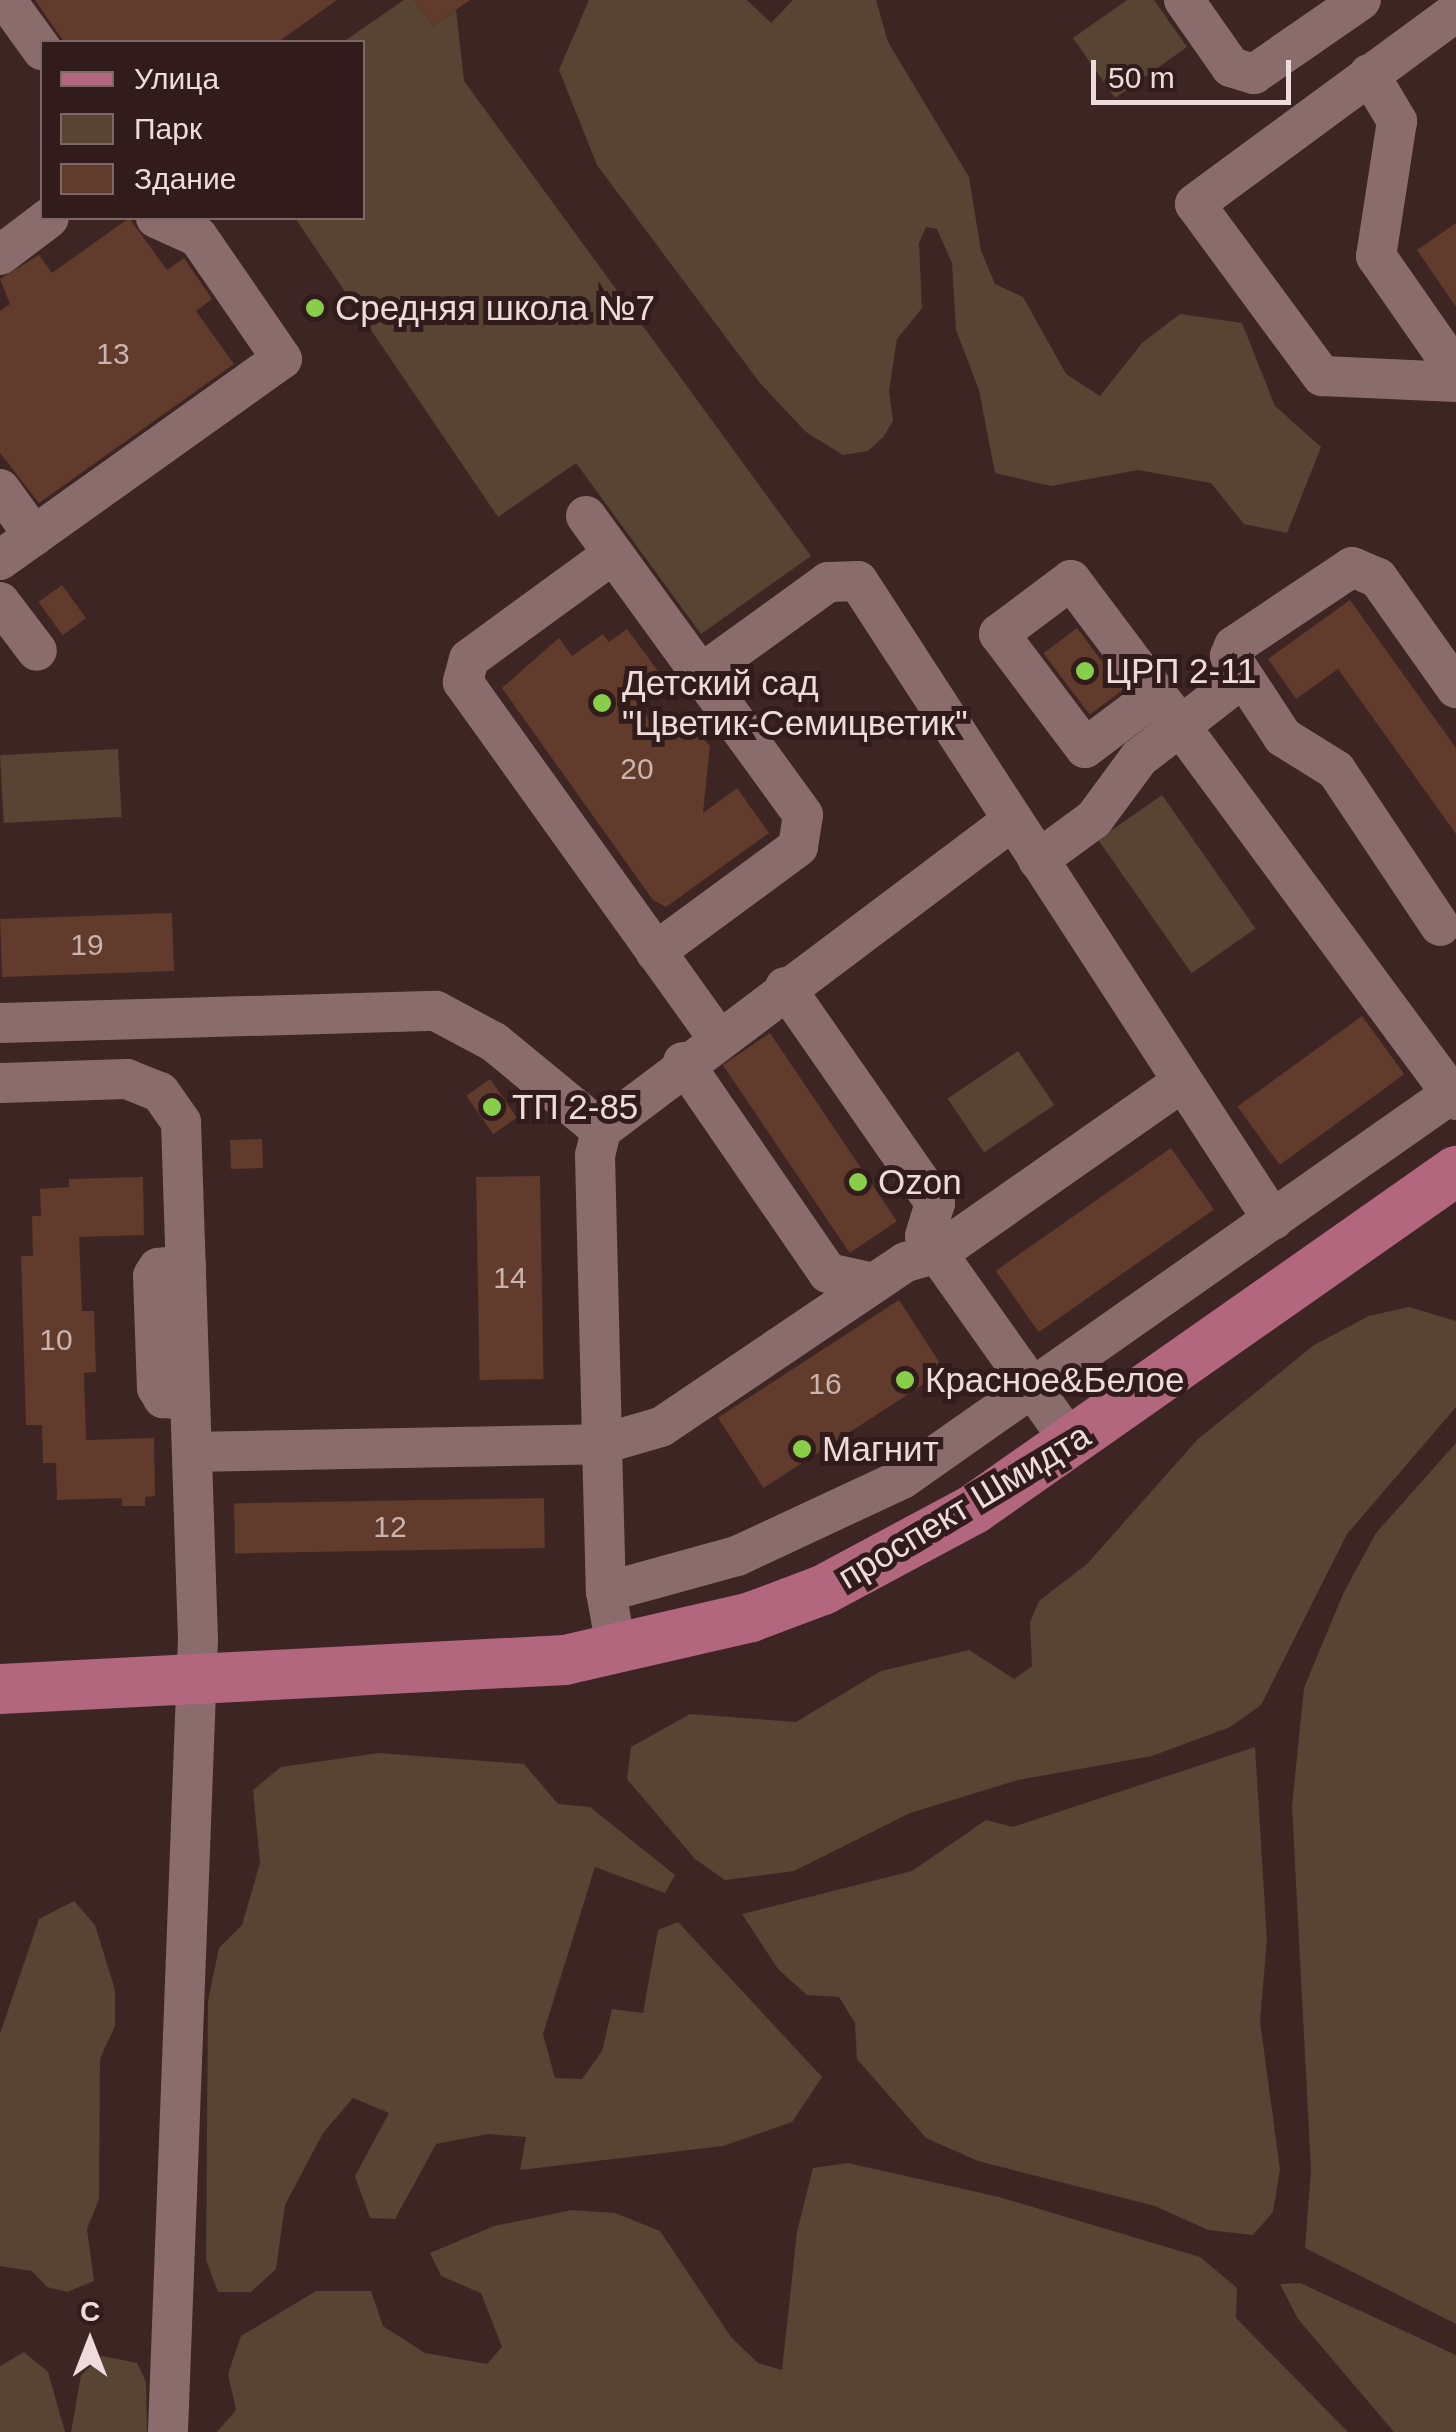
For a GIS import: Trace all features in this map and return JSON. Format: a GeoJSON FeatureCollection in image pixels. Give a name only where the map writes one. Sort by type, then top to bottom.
{"type":"FeatureCollection","features":[{"type":"Feature","properties":{"kind":"main road","name":"проспект Шмидта"},"geometry":{"type":"LineString","coordinates":[[0,1689],[484,1667],[616,1652],[823,1590],[905,1550],[1072,1444],[1456,1171]]}},
{"type":"Feature","properties":{"kind":"main road","name":"проспект Шмидта"},"geometry":{"type":"LineString","coordinates":[[0,1661],[180,1678]]}},
{"type":"Feature","properties":{"kind":"lane"},"geometry":{"type":"LineString","coordinates":[[6,0],[40,47]]}},
{"type":"Feature","properties":{"kind":"lane"},"geometry":{"type":"LineString","coordinates":[[1184,0],[1231,67],[1254,74],[1360,0]]}},
{"type":"Feature","properties":{"kind":"lane"},"geometry":{"type":"LineString","coordinates":[[1369,74],[1397,120],[1376,256],[1426,331],[1445,378],[1322,376],[1196,214],[1199,196],[1369,74],[1456,12]]}},
{"type":"Feature","properties":{"kind":"lane"},"geometry":{"type":"LineString","coordinates":[[0,255],[46,220]]}},
{"type":"Feature","properties":{"kind":"lane"},"geometry":{"type":"LineString","coordinates":[[0,560],[282,359],[198,237],[160,220]]}},
{"type":"Feature","properties":{"kind":"lane"},"geometry":{"type":"LineString","coordinates":[[0,489],[34,536]]}},
{"type":"Feature","properties":{"kind":"lane"},"geometry":{"type":"LineString","coordinates":[[586,516],[797,804],[804,829],[798,847],[654,952]]}},
{"type":"Feature","properties":{"kind":"lane"},"geometry":{"type":"LineString","coordinates":[[613,554],[469,659],[464,682],[717,1037]]}},
{"type":"Feature","properties":{"kind":"lane"},"geometry":{"type":"LineString","coordinates":[[1440,926],[1336,770],[1283,737],[1231,666],[1234,646],[1352,567],[1378,578],[1456,688]]}},
{"type":"Feature","properties":{"kind":"lane"},"geometry":{"type":"LineString","coordinates":[[701,674],[828,582],[858,581],[1274,1220]]}},
{"type":"Feature","properties":{"kind":"lane"},"geometry":{"type":"LineString","coordinates":[[0,602],[37,651]]}},
{"type":"Feature","properties":{"kind":"lane"},"geometry":{"type":"LineString","coordinates":[[1038,860],[1094,819],[1169,710],[1241,679]]}},
{"type":"Feature","properties":{"kind":"lane"},"geometry":{"type":"LineString","coordinates":[[606,1592],[737,1556],[832,1516],[1034,1390],[1454,1097],[1169,710]]}},
{"type":"Feature","properties":{"kind":"lane"},"geometry":{"type":"LineString","coordinates":[[616,1652],[606,1592],[602,1444],[595,1155],[602,1130],[683,1062],[1013,820]]}},
{"type":"Feature","properties":{"kind":"lane"},"geometry":{"type":"LineString","coordinates":[[785,988],[935,1203],[925,1236],[1072,1444]]}},
{"type":"Feature","properties":{"kind":"lane"},"geometry":{"type":"LineString","coordinates":[[0,1023],[436,1011],[494,1042],[602,1130]]}},
{"type":"Feature","properties":{"kind":"lane"},"geometry":{"type":"LineString","coordinates":[[683,1062],[828,1273],[874,1284]]}},
{"type":"Feature","properties":{"kind":"lane"},"geometry":{"type":"LineString","coordinates":[[0,1083],[127,1079],[172,1103],[182,1122],[192,1452],[180,1678],[168,2432]]}},
{"type":"Feature","properties":{"kind":"lane"},"geometry":{"type":"LineString","coordinates":[[192,1452],[602,1444],[645,1437],[874,1284],[938,1252],[1181,1082]]}},
{"type":"Feature","properties":{"kind":"green space"},"geometry":{"type":"Polygon","coordinates":[[[404,0],[414,0],[433,26],[456,10],[464,81],[811,556],[701,634],[576,463],[498,517],[296,220],[365,220],[365,40],[346,40],[404,0]]]}},
{"type":"Feature","properties":{"kind":"green space"},"geometry":{"type":"Polygon","coordinates":[[[589,0],[747,0],[771,23],[793,0],[876,0],[888,42],[969,177],[981,251],[995,284],[1023,297],[1066,374],[1100,396],[1142,343],[1180,314],[1242,323],[1275,406],[1321,447],[1287,533],[1244,524],[1211,483],[1138,470],[1051,486],[995,473],[979,390],[956,330],[952,263],[937,229],[926,227],[919,243],[922,308],[897,339],[889,390],[893,421],[884,436],[868,451],[843,455],[806,432],[760,383],[597,165],[559,70],[589,0]]]}},
{"type":"Feature","properties":{"kind":"green space"},"geometry":{"type":"Polygon","coordinates":[[[1127,0],[1154,0],[1187,47],[1115,98],[1073,38],[1127,0]]]}},
{"type":"Feature","properties":{"kind":"green space"},"geometry":{"type":"Polygon","coordinates":[[[118,749],[122,817],[4,823],[0,755],[118,749]]]}},
{"type":"Feature","properties":{"kind":"green space"},"geometry":{"type":"Polygon","coordinates":[[[1162,795],[1255,929],[1192,973],[1098,840],[1162,795]]]}},
{"type":"Feature","properties":{"kind":"green space"},"geometry":{"type":"Polygon","coordinates":[[[1018,1051],[1054,1105],[984,1152],[948,1099],[1018,1051]]]}},
{"type":"Feature","properties":{"kind":"green space"},"geometry":{"type":"Polygon","coordinates":[[[1409,1307],[1456,1321],[1456,1407],[1347,1534],[1261,1705],[1230,1727],[1152,1756],[1018,1780],[910,1813],[794,1871],[725,1880],[695,1859],[627,1779],[631,1747],[690,1714],[796,1722],[881,1671],[969,1650],[1014,1679],[1032,1666],[1030,1622],[1039,1601],[1087,1564],[1198,1439],[1314,1345],[1369,1316],[1409,1307]]]}},
{"type":"Feature","properties":{"kind":"green space"},"geometry":{"type":"Polygon","coordinates":[[[1456,1443],[1456,2324],[1305,2248],[1311,2170],[1292,1806],[1304,1688],[1343,1594],[1376,1533],[1456,1443]]]}},
{"type":"Feature","properties":{"kind":"green space"},"geometry":{"type":"Polygon","coordinates":[[[1255,1747],[1267,1940],[1260,2021],[1280,2170],[1273,2212],[1253,2235],[1208,2230],[1155,2206],[978,2161],[926,2138],[857,2059],[855,2023],[839,1997],[807,1995],[778,1969],[742,1914],[912,1871],[986,1820],[1013,1827],[1255,1747]]]}},
{"type":"Feature","properties":{"kind":"green space"},"geometry":{"type":"Polygon","coordinates":[[[379,1753],[524,1764],[558,1804],[590,1807],[675,1875],[665,1893],[595,1867],[543,2034],[555,2078],[582,2079],[602,2051],[612,2009],[643,2013],[658,1930],[678,1922],[822,2077],[792,2122],[723,2146],[520,2170],[526,2137],[488,2134],[436,2144],[395,2219],[370,2218],[355,2176],[389,2113],[353,2098],[323,2133],[285,2205],[276,2269],[251,2292],[218,2292],[206,2260],[208,2001],[219,1948],[242,1925],[260,1863],[253,1790],[281,1767],[379,1753]]]}},
{"type":"Feature","properties":{"kind":"green space"},"geometry":{"type":"Polygon","coordinates":[[[74,1901],[95,1925],[115,1990],[115,2026],[100,2059],[99,2199],[87,2229],[94,2281],[67,2292],[47,2287],[32,2271],[0,2266],[0,2034],[39,1919],[74,1901]]]}},
{"type":"Feature","properties":{"kind":"green space"},"geometry":{"type":"Polygon","coordinates":[[[848,2163],[999,2197],[1200,2257],[1237,2288],[1236,2318],[1348,2432],[217,2432],[236,2410],[228,2374],[241,2336],[316,2291],[371,2291],[383,2326],[425,2353],[487,2364],[502,2347],[481,2293],[441,2276],[430,2253],[494,2226],[572,2210],[615,2213],[660,2231],[731,2337],[758,2363],[782,2370],[797,2232],[813,2168],[848,2163]]]}},
{"type":"Feature","properties":{"kind":"green space"},"geometry":{"type":"Polygon","coordinates":[[[1300,2283],[1456,2355],[1456,2432],[1394,2432],[1298,2319],[1280,2284],[1300,2283]]]}},
{"type":"Feature","properties":{"kind":"green space"},"geometry":{"type":"Polygon","coordinates":[[[24,2352],[48,2372],[65,2432],[0,2432],[0,2366],[24,2352]]]}},
{"type":"Feature","properties":{"kind":"green space"},"geometry":{"type":"Polygon","coordinates":[[[102,2356],[137,2363],[146,2382],[147,2432],[71,2432],[81,2375],[102,2356]]]}},
{"type":"Feature","properties":{"kind":"building"},"geometry":{"type":"Polygon","coordinates":[[[35,0],[337,0],[281,40],[63,40],[35,0]]]}},
{"type":"Feature","properties":{"kind":"building"},"geometry":{"type":"Polygon","coordinates":[[[414,0],[470,0],[433,26],[414,0]]]}},
{"type":"Feature","properties":{"kind":"building"},"geometry":{"type":"Polygon","coordinates":[[[130,220],[167,270],[184,258],[212,299],[196,311],[234,364],[39,503],[0,453],[0,311],[10,304],[0,279],[39,255],[52,273],[130,220]]]}},
{"type":"Feature","properties":{"kind":"building"},"geometry":{"type":"Polygon","coordinates":[[[1456,223],[1456,307],[1417,250],[1456,223]]]}},
{"type":"Feature","properties":{"kind":"building"},"geometry":{"type":"Polygon","coordinates":[[[62,585],[86,618],[63,635],[39,602],[62,585]]]}},
{"type":"Feature","properties":{"kind":"building"},"geometry":{"type":"Polygon","coordinates":[[[1350,600],[1456,748],[1456,834],[1338,669],[1296,699],[1268,659],[1350,600]]]}},
{"type":"Feature","properties":{"kind":"building","name":"ЦРП 2-11"},"geometry":{"type":"Polygon","coordinates":[[[1077,628],[1123,689],[1090,715],[1043,653],[1077,628]]]}},
{"type":"Feature","properties":{"kind":"building"},"geometry":{"type":"Polygon","coordinates":[[[627,629],[661,675],[632,696],[654,726],[690,724],[710,746],[703,813],[737,788],[769,833],[666,907],[653,900],[502,688],[559,638],[572,656],[603,634],[609,642],[627,629]]]}},
{"type":"Feature","properties":{"kind":"building"},"geometry":{"type":"Polygon","coordinates":[[[172,913],[174,971],[2,977],[0,919],[172,913]]]}},
{"type":"Feature","properties":{"kind":"building"},"geometry":{"type":"Polygon","coordinates":[[[1362,1016],[1404,1074],[1280,1165],[1237,1107],[1362,1016]]]}},
{"type":"Feature","properties":{"kind":"building"},"geometry":{"type":"Polygon","coordinates":[[[770,1033],[897,1221],[850,1253],[723,1065],[770,1033]]]}},
{"type":"Feature","properties":{"kind":"building","name":"ТП 2-85"},"geometry":{"type":"Polygon","coordinates":[[[490,1079],[517,1118],[493,1134],[466,1096],[490,1079]]]}},
{"type":"Feature","properties":{"kind":"building"},"geometry":{"type":"Polygon","coordinates":[[[262,1139],[263,1168],[231,1169],[230,1140],[262,1139]]]}},
{"type":"Feature","properties":{"kind":"building"},"geometry":{"type":"Polygon","coordinates":[[[1171,1148],[1214,1209],[1039,1332],[996,1271],[1171,1148]]]}},
{"type":"Feature","properties":{"kind":"building"},"geometry":{"type":"Polygon","coordinates":[[[540,1176],[544,1379],[480,1380],[476,1177],[540,1176]]]}},
{"type":"Feature","properties":{"kind":"building"},"geometry":{"type":"Polygon","coordinates":[[[143,1177],[144,1235],[79,1237],[82,1311],[94,1311],[96,1372],[84,1373],[86,1440],[154,1438],[155,1496],[145,1497],[145,1506],[122,1506],[122,1498],[57,1500],[56,1463],[43,1463],[42,1425],[26,1425],[21,1256],[33,1256],[32,1216],[41,1216],[40,1189],[69,1187],[69,1179],[143,1177]]]}},
{"type":"Feature","properties":{"kind":"building"},"geometry":{"type":"Polygon","coordinates":[[[899,1300],[945,1370],[764,1488],[718,1418],[899,1300]]]}},
{"type":"Feature","properties":{"kind":"building"},"geometry":{"type":"Polygon","coordinates":[[[544,1498],[545,1548],[235,1553],[234,1503],[544,1498]]]}},
{"type":"Feature","properties":{"kind":"place","name":"Средняя школа №7"},"geometry":{"type":"Point","coordinates":[315,308]}},
{"type":"Feature","properties":{"kind":"place","name":"ЦРП 2-11"},"geometry":{"type":"Point","coordinates":[1085,671]}},
{"type":"Feature","properties":{"kind":"place","name":"Детский сад \"Цветик-Семицветик\""},"geometry":{"type":"Point","coordinates":[602,703]}},
{"type":"Feature","properties":{"kind":"place","name":"ТП 2-85"},"geometry":{"type":"Point","coordinates":[492,1107]}},
{"type":"Feature","properties":{"kind":"place","name":"Ozon"},"geometry":{"type":"Point","coordinates":[858,1182]}},
{"type":"Feature","properties":{"kind":"place","name":"Красное&Белое"},"geometry":{"type":"Point","coordinates":[905,1380]}},
{"type":"Feature","properties":{"kind":"place","name":"Магнит"},"geometry":{"type":"Point","coordinates":[802,1449]}}]}
